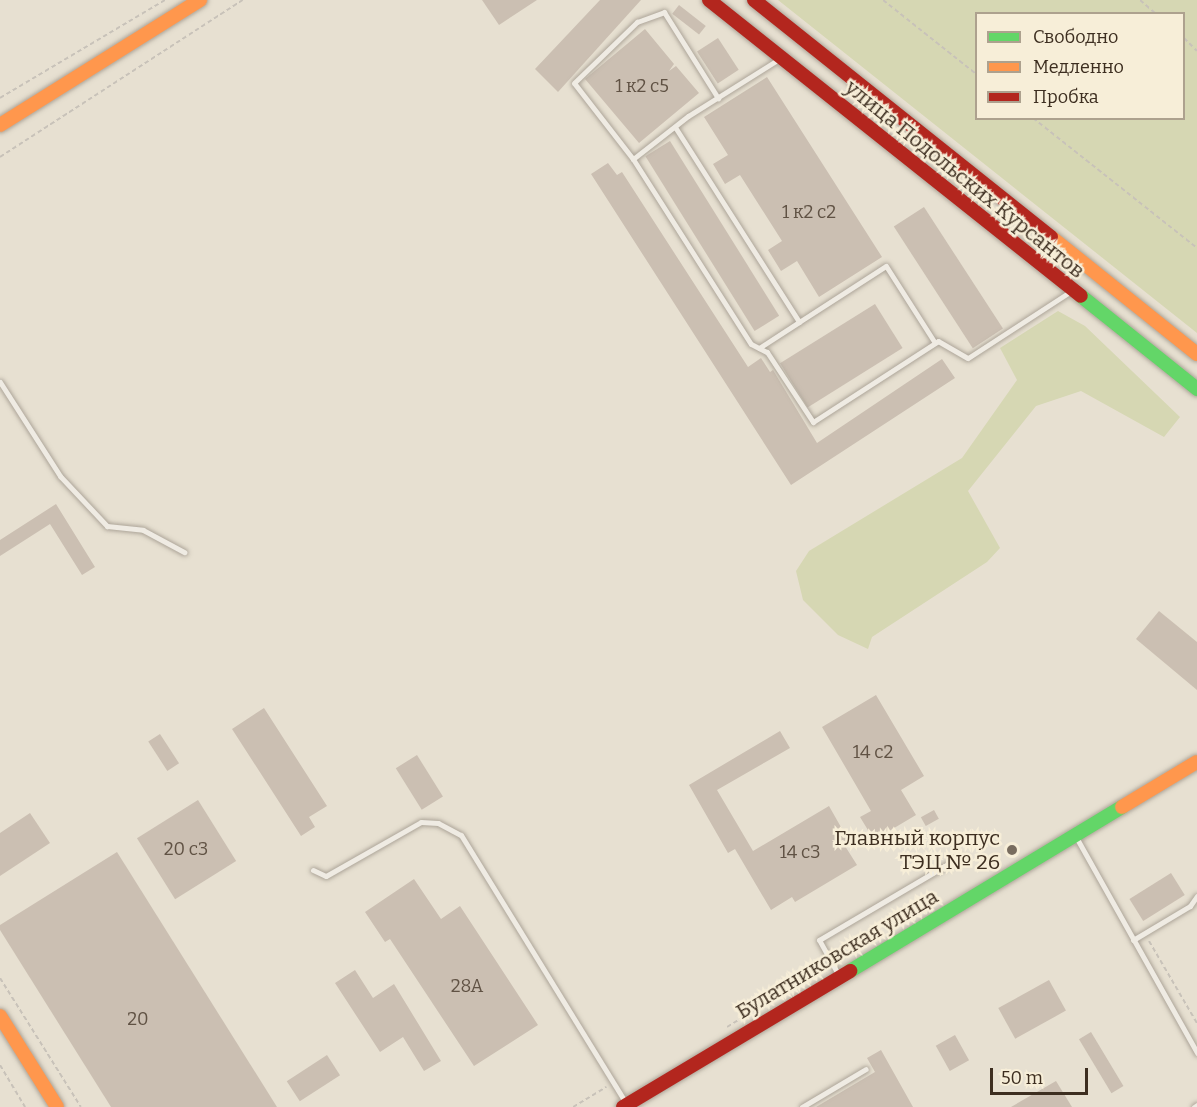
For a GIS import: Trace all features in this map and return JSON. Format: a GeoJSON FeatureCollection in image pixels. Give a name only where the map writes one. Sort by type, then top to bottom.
{"type":"FeatureCollection","features":[{"type":"Feature","properties":{"kind":"main road"},"geometry":{"type":"LineString","coordinates":[[0,125],[200,0]]}},
{"type":"Feature","properties":{"kind":"main road","name":"улица Подольских Курсантов"},"geometry":{"type":"LineString","coordinates":[[709,0],[1197,389]]}},
{"type":"Feature","properties":{"kind":"main road","name":"улица Подольских Курсантов"},"geometry":{"type":"LineString","coordinates":[[754,0],[1197,354]]}},
{"type":"Feature","properties":{"kind":"main road","name":"Булатниковская улица"},"geometry":{"type":"LineString","coordinates":[[625,1106],[1197,762]]}},
{"type":"Feature","properties":{"kind":"main road"},"geometry":{"type":"LineString","coordinates":[[0,1016],[57,1107]]}},
{"type":"Feature","properties":{"kind":"lane"},"geometry":{"type":"LineString","coordinates":[[718,98],[664,12],[637,22],[574,83],[633,159],[751,344],[768,352],[813,422],[935,343]]}},
{"type":"Feature","properties":{"kind":"lane"},"geometry":{"type":"LineString","coordinates":[[633,159],[675,127],[780,58]]}},
{"type":"Feature","properties":{"kind":"lane"},"geometry":{"type":"LineString","coordinates":[[675,127],[800,322]]}},
{"type":"Feature","properties":{"kind":"lane"},"geometry":{"type":"LineString","coordinates":[[759,348],[886,266],[935,343],[968,358],[1072,291]]}},
{"type":"Feature","properties":{"kind":"lane"},"geometry":{"type":"LineString","coordinates":[[0,382],[60,476],[107,526],[143,530],[184,552]]}},
{"type":"Feature","properties":{"kind":"lane"},"geometry":{"type":"LineString","coordinates":[[314,870],[326,876],[421,822],[438,822],[461,835],[614,1082],[625,1106]]}},
{"type":"Feature","properties":{"kind":"lane"},"geometry":{"type":"LineString","coordinates":[[1075,835],[1197,1053]]}},
{"type":"Feature","properties":{"kind":"lane"},"geometry":{"type":"LineString","coordinates":[[840,976],[819,940],[960,857]]}},
{"type":"Feature","properties":{"kind":"lane"},"geometry":{"type":"LineString","coordinates":[[1133,940],[1190,906],[1197,896]]}},
{"type":"Feature","properties":{"kind":"lane"},"geometry":{"type":"LineString","coordinates":[[802,1107],[866,1069]]}},
{"type":"Feature","properties":{"kind":"path"},"geometry":{"type":"LineString","coordinates":[[0,98],[165,0]]}},
{"type":"Feature","properties":{"kind":"path"},"geometry":{"type":"LineString","coordinates":[[0,157],[243,0]]}},
{"type":"Feature","properties":{"kind":"path"},"geometry":{"type":"LineString","coordinates":[[883,0],[975,73]]}},
{"type":"Feature","properties":{"kind":"path"},"geometry":{"type":"LineString","coordinates":[[1140,0],[1154,12]]}},
{"type":"Feature","properties":{"kind":"path"},"geometry":{"type":"LineString","coordinates":[[1185,39],[1197,51]]}},
{"type":"Feature","properties":{"kind":"path"},"geometry":{"type":"LineString","coordinates":[[1036,120],[1197,248]]}},
{"type":"Feature","properties":{"kind":"path"},"geometry":{"type":"LineString","coordinates":[[1145,933],[1197,1023]]}},
{"type":"Feature","properties":{"kind":"path"},"geometry":{"type":"LineString","coordinates":[[0,978],[81,1107]]}},
{"type":"Feature","properties":{"kind":"path"},"geometry":{"type":"LineString","coordinates":[[0,1065],[25,1107]]}},
{"type":"Feature","properties":{"kind":"path"},"geometry":{"type":"LineString","coordinates":[[573,1107],[614,1082]]}},
{"type":"Feature","properties":{"kind":"green space"},"geometry":{"type":"Polygon","coordinates":[[[778,0],[1197,0],[1197,333],[778,0]]]}},
{"type":"Feature","properties":{"kind":"green space"},"geometry":{"type":"Polygon","coordinates":[[[1058,311],[1085,326],[1180,417],[1164,437],[1081,391],[1036,406],[968,491],[1000,548],[987,562],[872,637],[868,649],[838,635],[803,600],[796,571],[809,551],[962,458],[1017,380],[1000,348],[1058,311]]]}},
{"type":"Feature","properties":{"kind":"building"},"geometry":{"type":"Polygon","coordinates":[[[482,0],[537,0],[499,25],[482,0]]]}},
{"type":"Feature","properties":{"kind":"building"},"geometry":{"type":"Polygon","coordinates":[[[600,0],[641,0],[558,92],[535,69],[600,0]]]}},
{"type":"Feature","properties":{"kind":"building"},"geometry":{"type":"Polygon","coordinates":[[[679,5],[706,26],[699,35],[672,14],[679,5]]]}},
{"type":"Feature","properties":{"kind":"building"},"geometry":{"type":"Polygon","coordinates":[[[645,29],[674,64],[669,71],[676,66],[699,93],[639,143],[585,79],[645,29]]]}},
{"type":"Feature","properties":{"kind":"building"},"geometry":{"type":"Polygon","coordinates":[[[718,38],[739,70],[718,83],[697,52],[718,38]]]}},
{"type":"Feature","properties":{"kind":"building"},"geometry":{"type":"Polygon","coordinates":[[[767,77],[882,257],[819,297],[797,261],[781,271],[768,250],[782,241],[740,175],[725,184],[713,164],[728,155],[704,117],[767,77]]]}},
{"type":"Feature","properties":{"kind":"building"},"geometry":{"type":"Polygon","coordinates":[[[670,141],[779,316],[755,331],[645,156],[670,141]]]}},
{"type":"Feature","properties":{"kind":"building"},"geometry":{"type":"Polygon","coordinates":[[[608,163],[617,175],[622,172],[748,367],[761,358],[770,372],[773,370],[817,443],[942,359],[955,378],[791,485],[591,174],[608,163]]]}},
{"type":"Feature","properties":{"kind":"building"},"geometry":{"type":"Polygon","coordinates":[[[924,207],[1003,329],[973,348],[894,227],[924,207]]]}},
{"type":"Feature","properties":{"kind":"building"},"geometry":{"type":"Polygon","coordinates":[[[875,304],[903,348],[808,407],[780,363],[875,304]]]}},
{"type":"Feature","properties":{"kind":"building"},"geometry":{"type":"Polygon","coordinates":[[[56,504],[95,567],[82,575],[50,524],[0,556],[0,540],[56,504]]]}},
{"type":"Feature","properties":{"kind":"building"},"geometry":{"type":"Polygon","coordinates":[[[1159,611],[1197,642],[1197,690],[1136,639],[1159,611]]]}},
{"type":"Feature","properties":{"kind":"building"},"geometry":{"type":"Polygon","coordinates":[[[876,695],[924,776],[901,790],[916,815],[874,840],[860,817],[871,811],[822,727],[876,695]]]}},
{"type":"Feature","properties":{"kind":"building"},"geometry":{"type":"Polygon","coordinates":[[[264,708],[327,806],[309,817],[315,827],[301,836],[232,729],[264,708]]]}},
{"type":"Feature","properties":{"kind":"building"},"geometry":{"type":"Polygon","coordinates":[[[780,731],[790,748],[717,790],[753,851],[829,806],[850,843],[845,846],[857,865],[795,902],[792,897],[771,910],[735,849],[728,853],[689,785],[780,731]]]}},
{"type":"Feature","properties":{"kind":"building"},"geometry":{"type":"Polygon","coordinates":[[[160,734],[179,763],[167,771],[148,742],[160,734]]]}},
{"type":"Feature","properties":{"kind":"building"},"geometry":{"type":"Polygon","coordinates":[[[417,755],[443,797],[422,810],[396,768],[417,755]]]}},
{"type":"Feature","properties":{"kind":"building"},"geometry":{"type":"Polygon","coordinates":[[[198,800],[236,861],[175,899],[137,838],[198,800]]]}},
{"type":"Feature","properties":{"kind":"building"},"geometry":{"type":"Polygon","coordinates":[[[934,810],[939,819],[926,826],[921,817],[934,810]]]}},
{"type":"Feature","properties":{"kind":"building"},"geometry":{"type":"Polygon","coordinates":[[[30,813],[50,843],[0,876],[0,833],[30,813]]]}},
{"type":"Feature","properties":{"kind":"building"},"geometry":{"type":"Polygon","coordinates":[[[117,852],[277,1107],[111,1107],[0,930],[0,925],[117,852]]]}},
{"type":"Feature","properties":{"kind":"building"},"geometry":{"type":"Polygon","coordinates":[[[1171,873],[1185,895],[1143,921],[1129,899],[1171,873]]]}},
{"type":"Feature","properties":{"kind":"building"},"geometry":{"type":"Polygon","coordinates":[[[414,879],[441,919],[460,906],[538,1025],[474,1066],[390,939],[385,942],[365,912],[414,879]]]}},
{"type":"Feature","properties":{"kind":"building"},"geometry":{"type":"Polygon","coordinates":[[[355,970],[373,998],[394,984],[441,1061],[424,1071],[403,1037],[380,1052],[335,983],[355,970]]]}},
{"type":"Feature","properties":{"kind":"building"},"geometry":{"type":"Polygon","coordinates":[[[1049,980],[1066,1011],[1015,1039],[998,1008],[1049,980]]]}},
{"type":"Feature","properties":{"kind":"building"},"geometry":{"type":"Polygon","coordinates":[[[1091,1032],[1123,1086],[1111,1093],[1079,1039],[1091,1032]]]}},
{"type":"Feature","properties":{"kind":"building"},"geometry":{"type":"Polygon","coordinates":[[[955,1035],[969,1060],[950,1071],[936,1046],[955,1035]]]}},
{"type":"Feature","properties":{"kind":"building"},"geometry":{"type":"Polygon","coordinates":[[[881,1050],[913,1107],[816,1107],[875,1072],[867,1058],[881,1050]]]}},
{"type":"Feature","properties":{"kind":"building"},"geometry":{"type":"Polygon","coordinates":[[[327,1055],[340,1075],[300,1101],[287,1081],[327,1055]]]}},
{"type":"Feature","properties":{"kind":"building"},"geometry":{"type":"Polygon","coordinates":[[[1056,1081],[1072,1107],[1011,1107],[1056,1081]]]}},
{"type":"Feature","properties":{"kind":"traffic: fast"},"geometry":{"type":"LineString","coordinates":[[1081,296],[1197,389]]}},
{"type":"Feature","properties":{"kind":"traffic: fast"},"geometry":{"type":"LineString","coordinates":[[850,971],[1122,807]]}},
{"type":"Feature","properties":{"kind":"traffic: slow"},"geometry":{"type":"LineString","coordinates":[[0,125],[200,0]]}},
{"type":"Feature","properties":{"kind":"traffic: slow"},"geometry":{"type":"LineString","coordinates":[[1051,237],[1197,354]]}},
{"type":"Feature","properties":{"kind":"traffic: slow"},"geometry":{"type":"LineString","coordinates":[[1122,807],[1197,762]]}},
{"type":"Feature","properties":{"kind":"traffic: slow"},"geometry":{"type":"LineString","coordinates":[[0,1016],[57,1107]]}},
{"type":"Feature","properties":{"kind":"traffic: jam"},"geometry":{"type":"LineString","coordinates":[[709,0],[1081,296]]}},
{"type":"Feature","properties":{"kind":"traffic: jam"},"geometry":{"type":"LineString","coordinates":[[754,0],[1051,237]]}},
{"type":"Feature","properties":{"kind":"traffic: jam"},"geometry":{"type":"LineString","coordinates":[[623,1107],[850,971]]}},
{"type":"Feature","properties":{"kind":"place","name":"Главный корпус ТЭЦ № 26"},"geometry":{"type":"Point","coordinates":[1012,850]}}]}
